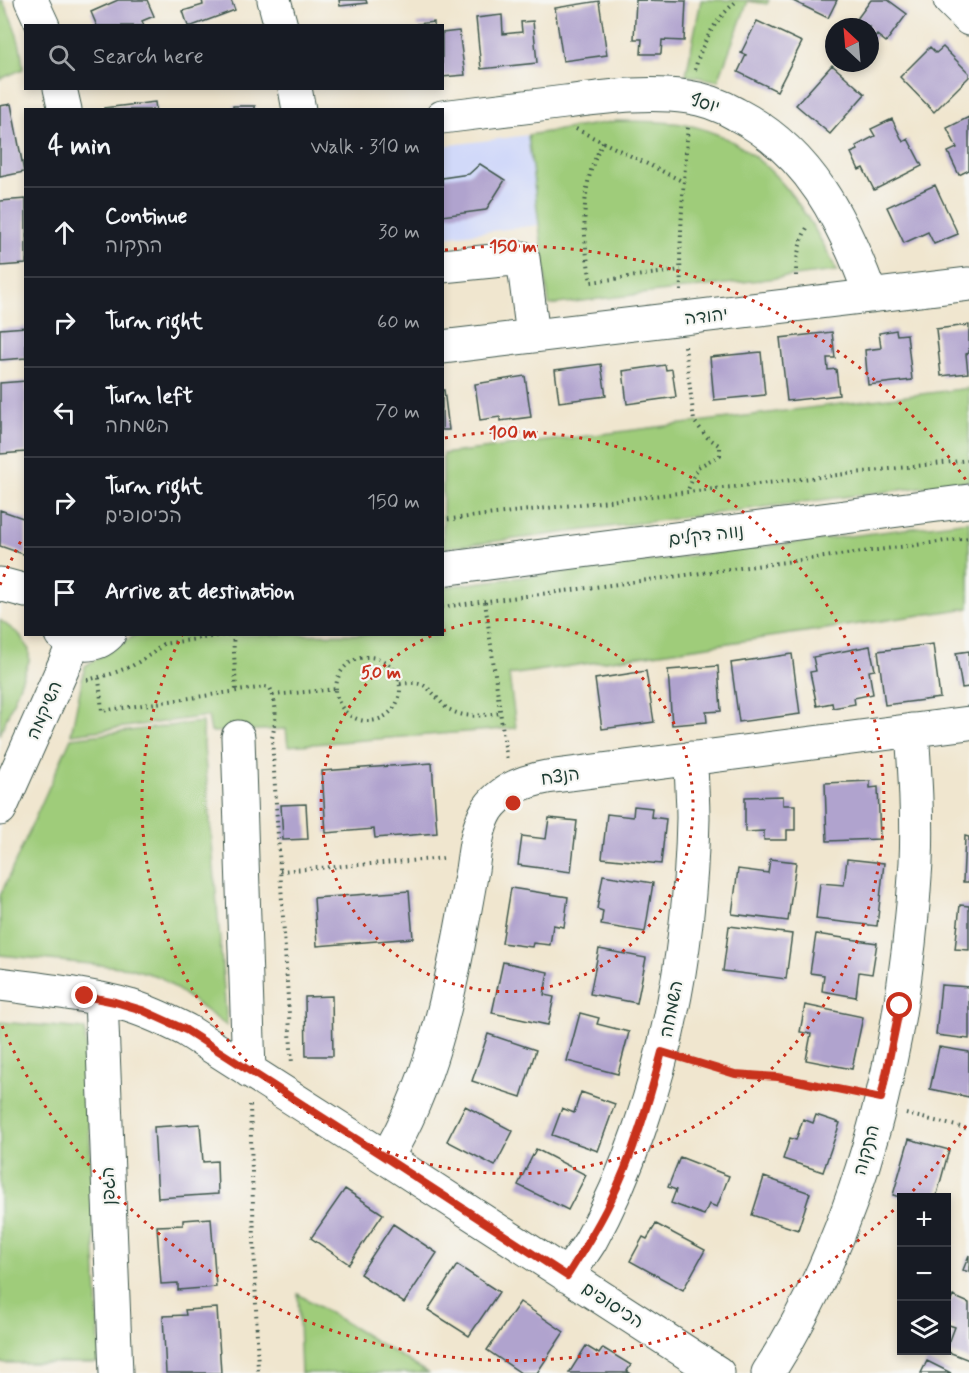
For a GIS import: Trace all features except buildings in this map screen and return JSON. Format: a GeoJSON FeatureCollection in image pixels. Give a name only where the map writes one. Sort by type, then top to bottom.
{"type":"FeatureCollection","features":[{"type":"Feature","properties":{"kind":"street"},"geometry":{"type":"LineString","coordinates":[[31,0],[42,24]]}},
{"type":"Feature","properties":{"kind":"street"},"geometry":{"type":"LineString","coordinates":[[274,0],[280,24]]}},
{"type":"Feature","properties":{"kind":"street"},"geometry":{"type":"LineString","coordinates":[[950,0],[969,19]]}},
{"type":"Feature","properties":{"kind":"street"},"geometry":{"type":"LineString","coordinates":[[60,90],[65,108]]}},
{"type":"Feature","properties":{"kind":"street"},"geometry":{"type":"LineString","coordinates":[[296,90],[299,108]]}},
{"type":"Feature","properties":{"kind":"street","name":"יוסף"},"geometry":{"type":"LineString","coordinates":[[444,117],[615,96],[656,94],[690,97],[726,108],[755,123],[781,143],[804,167],[830,204],[842,226],[871,296]]}},
{"type":"Feature","properties":{"kind":"street"},"geometry":{"type":"LineString","coordinates":[[444,266],[524,258],[533,336]]}},
{"type":"Feature","properties":{"kind":"street","name":"יהודה"},"geometry":{"type":"LineString","coordinates":[[444,347],[969,284]]}},
{"type":"Feature","properties":{"kind":"street","name":"נווה דקלים"},"geometry":{"type":"LineString","coordinates":[[444,569],[969,501]]}},
{"type":"Feature","properties":{"kind":"street"},"geometry":{"type":"LineString","coordinates":[[0,584],[24,590]]}},
{"type":"Feature","properties":{"kind":"street"},"geometry":{"type":"LineString","coordinates":[[68,639],[85,644],[95,643],[108,636]]}},
{"type":"Feature","properties":{"kind":"street","name":"השיקמה"},"geometry":{"type":"LineString","coordinates":[[0,809],[57,682],[68,639]]}},
{"type":"Feature","properties":{"kind":"street","name":"הנצח"},"geometry":{"type":"LineString","coordinates":[[386,1158],[410,1114],[430,1059],[448,994],[480,828],[495,800],[528,781],[547,777],[969,723]]}},
{"type":"Feature","properties":{"kind":"street","name":"התקוה"},"geometry":{"type":"LineString","coordinates":[[768,1373],[817,1286],[844,1222],[880,1103],[900,1006],[910,932],[916,860],[916,791],[912,730]]}},
{"type":"Feature","properties":{"kind":"street"},"geometry":{"type":"LineString","coordinates":[[238,737],[249,1071]]}},
{"type":"Feature","properties":{"kind":"street","name":"השמחה"},"geometry":{"type":"LineString","coordinates":[[567,1276],[610,1203],[630,1157],[662,1052],[675,995],[689,886],[693,816],[691,759]]}},
{"type":"Feature","properties":{"kind":"street","name":"הכיסופים"},"geometry":{"type":"LineString","coordinates":[[0,984],[101,999],[142,1010],[186,1030],[718,1373]]}},
{"type":"Feature","properties":{"kind":"street","name":"הגפן"},"geometry":{"type":"LineString","coordinates":[[101,999],[116,1373]]}},
{"type":"Feature","properties":{"kind":"path"},"geometry":{"type":"LineString","coordinates":[[687,492],[698,467],[720,455],[720,446],[707,437],[694,421],[682,318],[680,257],[690,97],[702,48],[715,24],[738,0]]}},
{"type":"Feature","properties":{"kind":"path"},"geometry":{"type":"LineString","coordinates":[[571,127],[684,182]]}},
{"type":"Feature","properties":{"kind":"path"},"geometry":{"type":"LineString","coordinates":[[603,142],[593,165],[585,205],[585,242],[591,282],[681,270]]}},
{"type":"Feature","properties":{"kind":"path"},"geometry":{"type":"LineString","coordinates":[[799,304],[796,265],[801,242],[816,215],[830,204]]}},
{"type":"Feature","properties":{"kind":"path"},"geometry":{"type":"LineString","coordinates":[[444,520],[969,460]]}},
{"type":"Feature","properties":{"kind":"path"},"geometry":{"type":"LineString","coordinates":[[444,607],[969,538]]}},
{"type":"Feature","properties":{"kind":"path"},"geometry":{"type":"LineString","coordinates":[[485,602],[511,789]]}},
{"type":"Feature","properties":{"kind":"path"},"geometry":{"type":"LineString","coordinates":[[57,682],[79,681],[111,674],[143,660],[163,644],[218,636]]}},
{"type":"Feature","properties":{"kind":"path"},"geometry":{"type":"LineString","coordinates":[[232,636],[236,691]]}},
{"type":"Feature","properties":{"kind":"path"},"geometry":{"type":"LineString","coordinates":[[364,657],[379,659],[387,663],[394,670],[400,684],[398,699],[394,707],[382,717],[372,720],[358,718],[345,711],[340,703],[337,690],[338,679],[346,666],[364,657]]}},
{"type":"Feature","properties":{"kind":"path"},"geometry":{"type":"LineString","coordinates":[[400,684],[414,682],[426,686],[448,710],[463,715],[474,716],[500,712]]}},
{"type":"Feature","properties":{"kind":"path"},"geometry":{"type":"LineString","coordinates":[[273,695],[337,690]]}},
{"type":"Feature","properties":{"kind":"path"},"geometry":{"type":"LineString","coordinates":[[280,871],[474,855]]}},
{"type":"Feature","properties":{"kind":"path"},"geometry":{"type":"LineString","coordinates":[[662,1052],[735,1074],[795,1080],[969,1129]]}},
{"type":"Feature","properties":{"kind":"path"},"geometry":{"type":"LineString","coordinates":[[249,1071],[258,1373]]}},
{"type":"Feature","properties":{"kind":"shaded area"},"geometry":{"type":"Polygon","coordinates":[[[528,135],[538,225],[444,237],[444,146],[528,135]]]}},
{"type":"Feature","properties":{"kind":"green space"},"geometry":{"type":"Polygon","coordinates":[[[0,0],[17,33],[23,69],[0,79],[0,0]]]}},
{"type":"Feature","properties":{"kind":"green space"},"geometry":{"type":"Polygon","coordinates":[[[701,0],[769,0],[767,4],[748,1],[718,81],[686,75],[701,0]]]}},
{"type":"Feature","properties":{"kind":"green space"},"geometry":{"type":"Polygon","coordinates":[[[617,121],[682,124],[710,131],[735,143],[757,159],[795,199],[837,271],[549,305],[528,135],[617,121]]]}},
{"type":"Feature","properties":{"kind":"green space"},"geometry":{"type":"Polygon","coordinates":[[[969,388],[969,481],[444,548],[444,454],[969,388]]]}},
{"type":"Feature","properties":{"kind":"green space"},"geometry":{"type":"Polygon","coordinates":[[[969,521],[969,608],[509,675],[516,728],[288,746],[286,729],[211,732],[208,716],[71,734],[85,666],[133,636],[444,636],[444,587],[969,521]]]}},
{"type":"Feature","properties":{"kind":"green space"},"geometry":{"type":"Polygon","coordinates":[[[0,620],[20,635],[29,650],[29,661],[0,735],[0,620]]]}},
{"type":"Feature","properties":{"kind":"green space"},"geometry":{"type":"Polygon","coordinates":[[[202,722],[227,1026],[160,977],[130,968],[0,955],[0,896],[71,738],[202,722]]]}},
{"type":"Feature","properties":{"kind":"green space"},"geometry":{"type":"Polygon","coordinates":[[[0,1022],[85,1029],[100,1363],[0,1363],[0,1022]]]}},
{"type":"Feature","properties":{"kind":"green space"},"geometry":{"type":"Polygon","coordinates":[[[298,1294],[428,1373],[301,1373],[298,1294]]]}},
{"type":"Feature","properties":{"kind":"route"},"geometry":{"type":"LineString","coordinates":[[85,996],[142,1010],[186,1030],[567,1276],[610,1203],[630,1157],[662,1052],[735,1074],[778,1077],[881,1098],[900,1006]]}}]}
